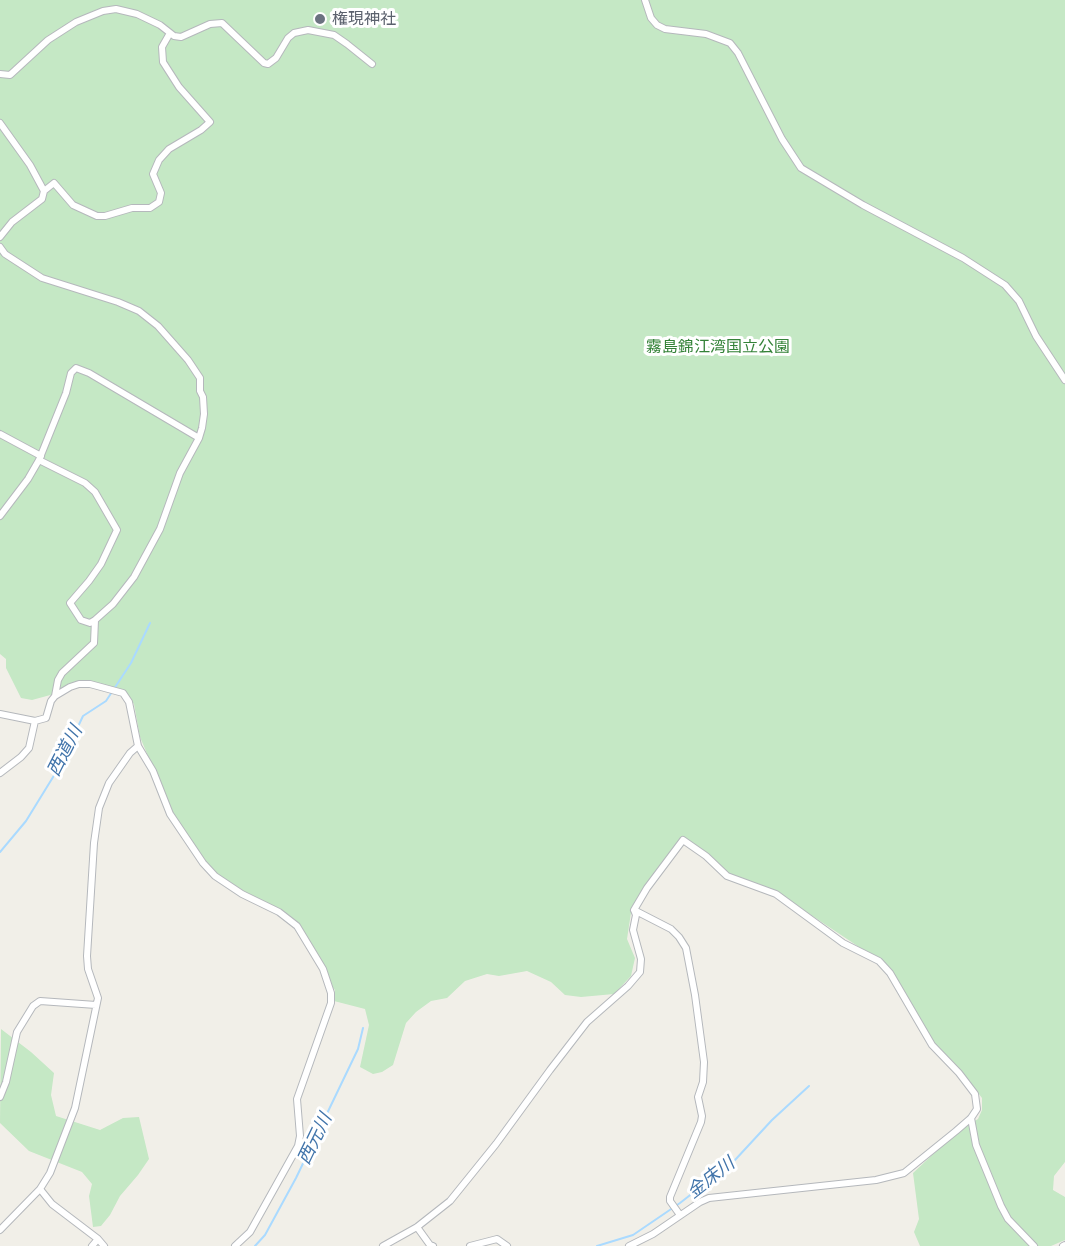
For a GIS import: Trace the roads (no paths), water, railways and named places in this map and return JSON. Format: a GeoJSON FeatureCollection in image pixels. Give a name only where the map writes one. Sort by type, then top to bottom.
{"type":"FeatureCollection","features":[{"type":"Feature","properties":{"kind":"street"},"geometry":{"type":"LineString","coordinates":[[645,0],[651,18],[657,25],[665,29],[706,34],[730,43],[738,53],[782,139],[801,168],[863,205],[996,277],[1013,292],[1036,336],[1065,380]]}},
{"type":"Feature","properties":{"kind":"street"},"geometry":{"type":"LineString","coordinates":[[0,74],[10,75],[48,40],[76,22],[103,11],[116,9],[137,14],[174,36],[185,37],[210,24],[222,23],[260,61],[268,64],[276,58],[288,38],[294,33],[308,30],[334,35],[372,64]]}},
{"type":"Feature","properties":{"kind":"street"},"geometry":{"type":"LineString","coordinates":[[0,237],[12,222],[42,199],[44,191],[54,183],[73,205],[97,216],[105,216],[127,208],[150,207],[159,202],[161,193],[153,174],[159,160],[169,150],[210,122],[179,87],[163,62],[162,47],[171,33]]}},
{"type":"Feature","properties":{"kind":"street"},"geometry":{"type":"LineString","coordinates":[[0,123],[30,165],[44,191]]}},
{"type":"Feature","properties":{"kind":"street"},"geometry":{"type":"LineString","coordinates":[[0,247],[5,254],[42,278],[139,311],[153,321],[201,378],[200,391],[203,397],[204,414],[199,438],[180,473],[160,530],[134,577],[113,604],[90,623],[81,620],[70,603],[101,564],[117,530],[95,492],[85,483],[0,435]]}},
{"type":"Feature","properties":{"kind":"street"},"geometry":{"type":"LineString","coordinates":[[0,516],[28,479],[40,458],[66,393],[71,373],[78,368],[199,438]]}},
{"type":"Feature","properties":{"kind":"street"},"geometry":{"type":"LineString","coordinates":[[55,696],[62,673],[94,643],[95,620]]}},
{"type":"Feature","properties":{"kind":"street"},"geometry":{"type":"LineString","coordinates":[[0,714],[35,721],[46,718],[51,701],[55,696],[79,684],[90,684],[120,692],[129,702],[138,746],[153,771],[170,814],[202,863],[215,876],[236,890],[279,912],[297,926],[319,960],[331,993],[331,1003],[297,1099],[300,1136],[298,1146],[250,1233],[236,1246]]}},
{"type":"Feature","properties":{"kind":"street"},"geometry":{"type":"LineString","coordinates":[[0,773],[29,748],[35,721]]}},
{"type":"Feature","properties":{"kind":"street"},"geometry":{"type":"LineString","coordinates":[[0,1230],[40,1189],[50,1173],[75,1108],[98,998],[88,969],[87,956],[94,843],[99,808],[109,783],[130,753],[138,746]]}},
{"type":"Feature","properties":{"kind":"street"},"geometry":{"type":"LineString","coordinates":[[383,1246],[417,1227],[450,1201],[588,1022],[628,987],[639,972],[642,959],[633,930],[636,915],[634,910],[647,888],[683,840],[699,850],[734,880],[776,894],[843,943],[879,962],[885,968],[932,1045],[959,1073],[975,1094],[977,1109],[971,1118],[909,1171],[876,1180],[709,1198],[679,1214],[653,1234],[629,1246]]}},
{"type":"Feature","properties":{"kind":"street"},"geometry":{"type":"LineString","coordinates":[[634,910],[671,929],[680,937],[686,948],[695,995],[704,1062],[704,1082],[698,1097],[701,1122],[670,1197],[671,1203],[679,1214]]}},
{"type":"Feature","properties":{"kind":"street"},"geometry":{"type":"LineString","coordinates":[[0,1097],[18,1032],[36,1003],[40,1001],[96,1005]]}},
{"type":"Feature","properties":{"kind":"street"},"geometry":{"type":"LineString","coordinates":[[971,1118],[976,1145],[1001,1206],[1008,1219],[1034,1246]]}},
{"type":"Feature","properties":{"kind":"street"},"geometry":{"type":"LineString","coordinates":[[40,1189],[52,1203],[104,1246]]}},
{"type":"Feature","properties":{"kind":"street"},"geometry":{"type":"LineString","coordinates":[[417,1227],[433,1246]]}},
{"type":"Feature","properties":{"kind":"street"},"geometry":{"type":"LineString","coordinates":[[92,1246],[98,1239]]}},
{"type":"Feature","properties":{"kind":"street"},"geometry":{"type":"LineString","coordinates":[[470,1246],[497,1239],[507,1246]]}},
{"type":"Feature","properties":{"kind":"waterway","name":"西道川"},"geometry":{"type":"LineString","coordinates":[[0,852],[26,821],[58,769],[83,716],[106,701],[131,663],[150,623]]}},
{"type":"Feature","properties":{"kind":"waterway","name":"西元川"},"geometry":{"type":"LineString","coordinates":[[255,1246],[265,1235],[296,1178],[358,1049],[363,1028]]}},
{"type":"Feature","properties":{"kind":"waterway","name":"金床川"},"geometry":{"type":"LineString","coordinates":[[597,1246],[633,1235],[680,1203],[735,1160],[772,1120],[809,1086]]}},
{"type":"Feature","properties":{"kind":"place","name":"権現神社"},"geometry":{"type":"Point","coordinates":[320,19]}},
{"type":"Feature","properties":{"kind":"park label","name":"霧島錦江湾国立公園"},"geometry":{"type":"Point","coordinates":[718,347]}}]}
